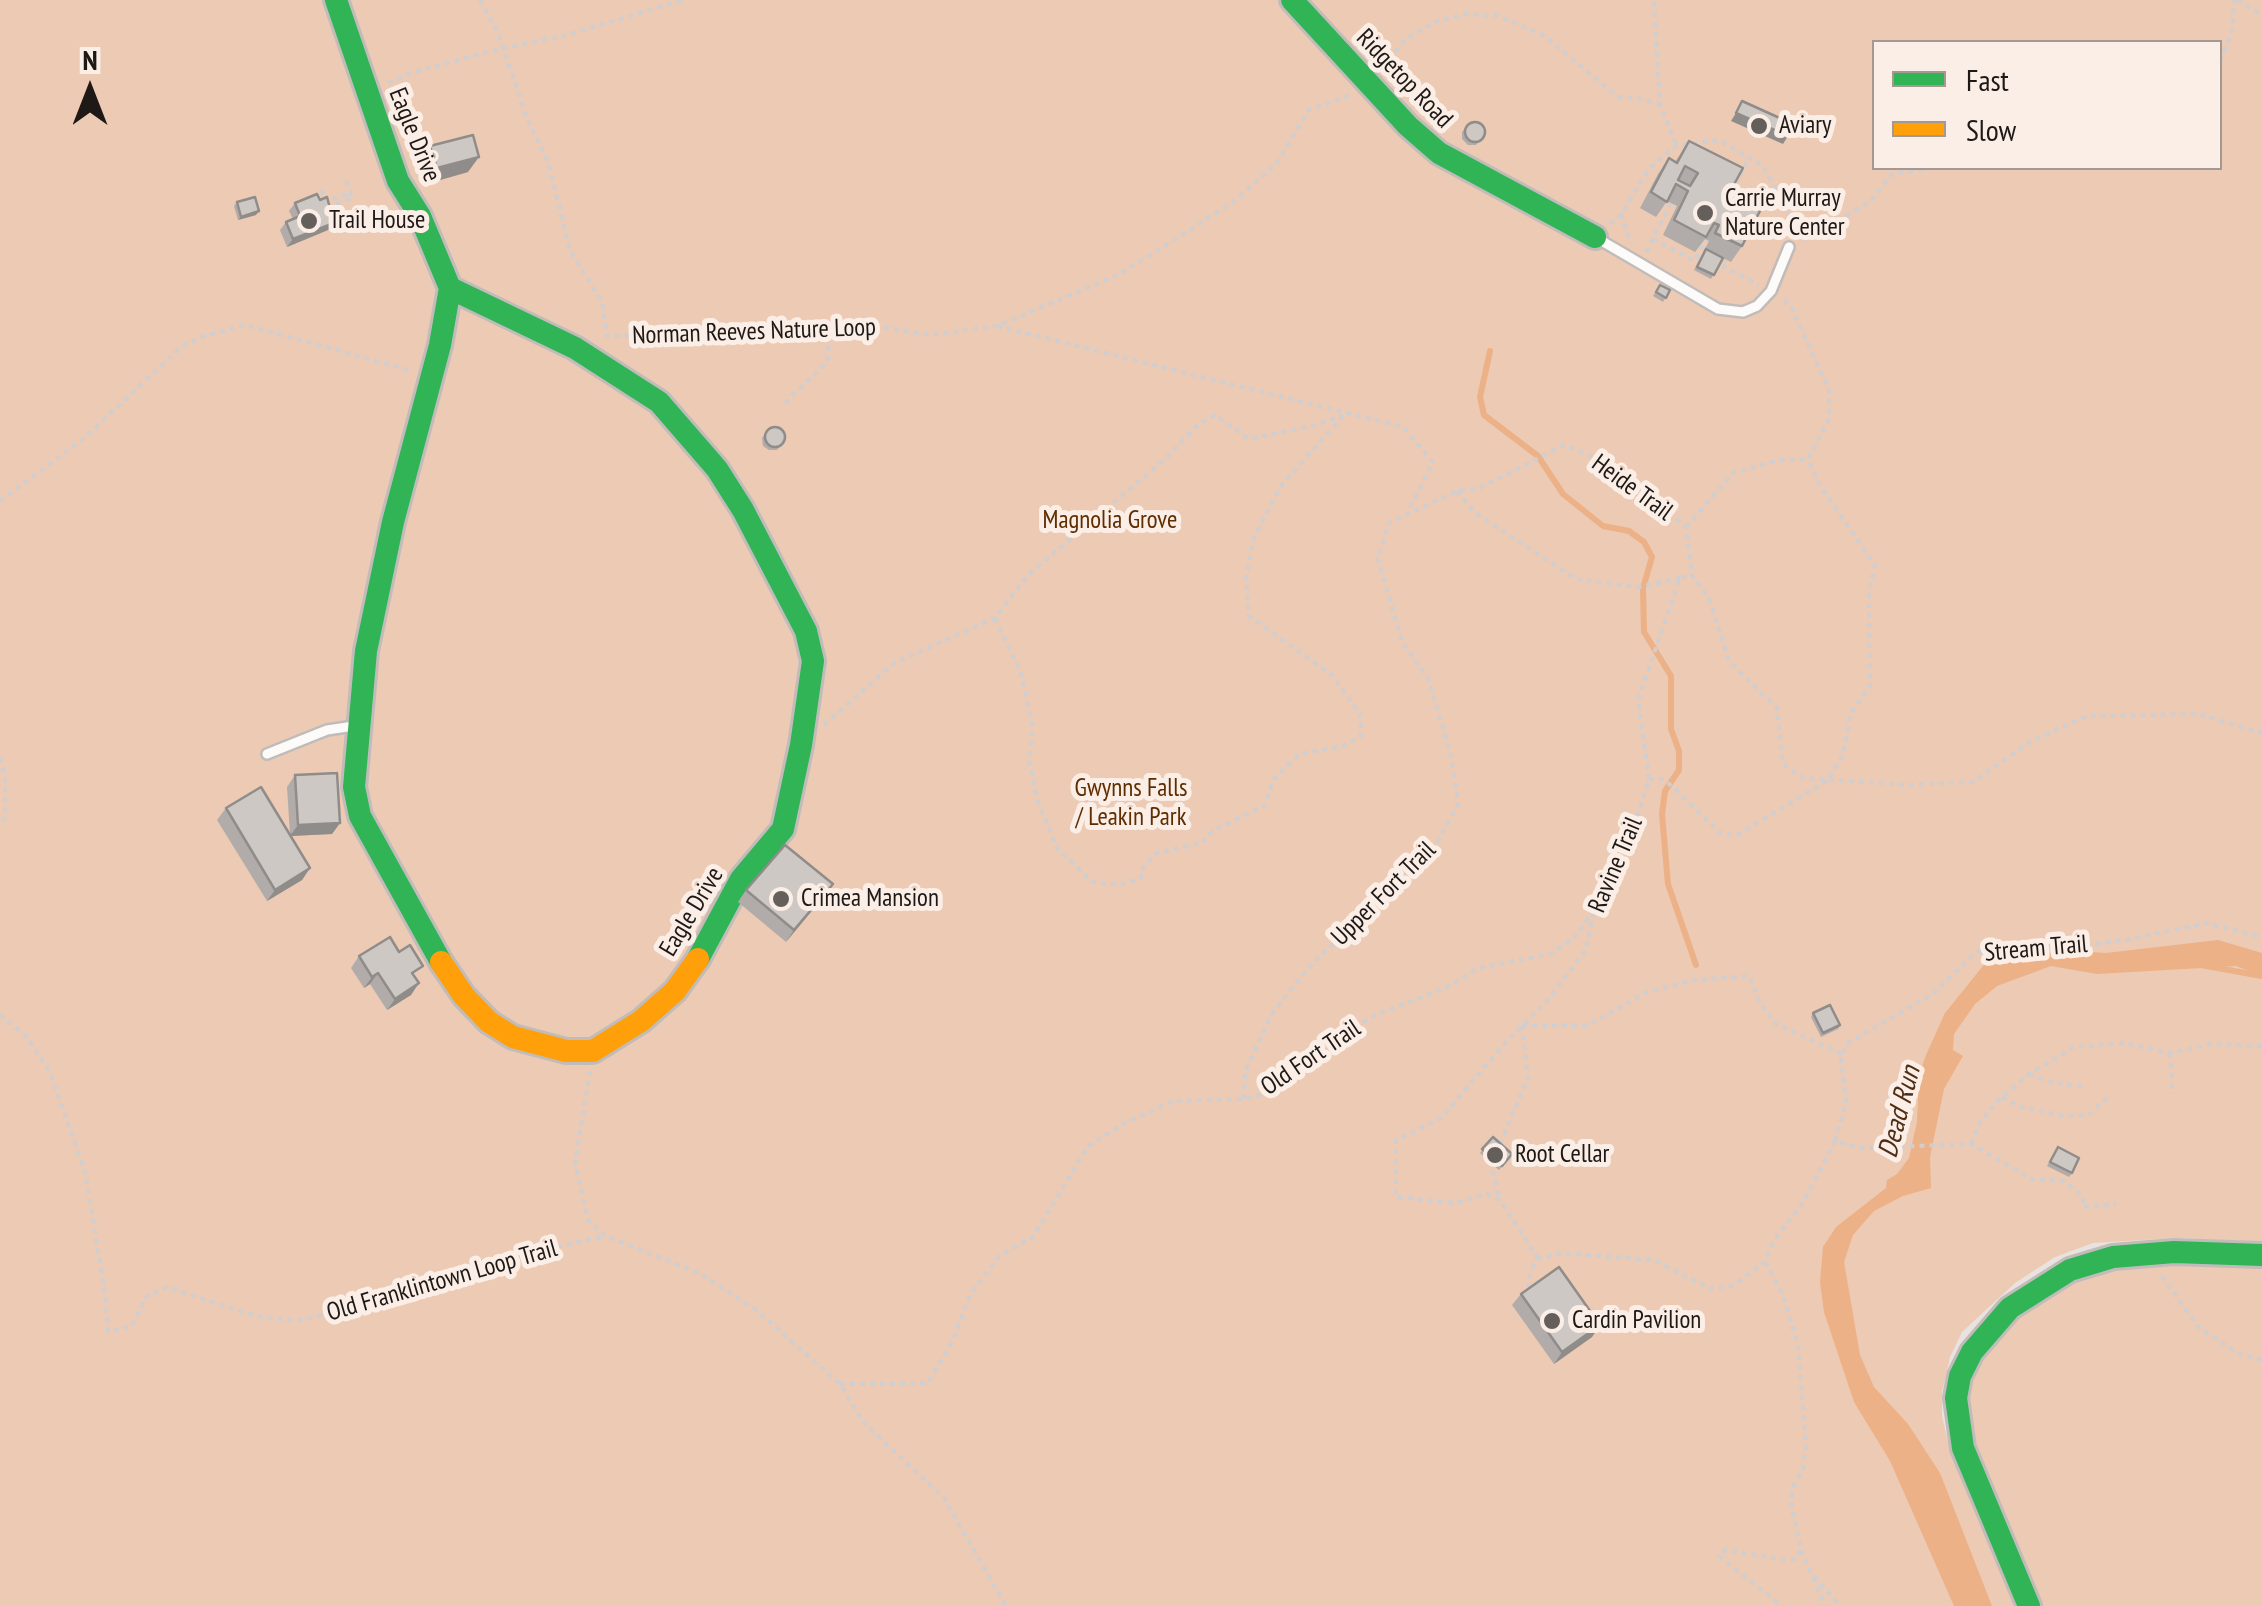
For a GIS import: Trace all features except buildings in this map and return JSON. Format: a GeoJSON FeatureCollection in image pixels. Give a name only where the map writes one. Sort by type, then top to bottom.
{"type":"FeatureCollection","features":[{"type":"Feature","properties":{"kind":"street","name":"Eagle Drive"},"geometry":{"type":"LineString","coordinates":[[336,0],[398,181],[420,216],[450,288],[558,340],[620,374],[659,402],[717,469],[743,510],[806,631],[812,661],[801,745],[783,828],[741,879],[702,953],[675,990],[641,1021],[593,1051]]}},
{"type":"Feature","properties":{"kind":"street","name":"Ridgetop Road"},"geometry":{"type":"LineString","coordinates":[[1292,0],[1439,154],[1596,237]]}},
{"type":"Feature","properties":{"kind":"street"},"geometry":{"type":"LineString","coordinates":[[450,288],[366,651],[354,788],[360,816],[464,996],[489,1022],[513,1036],[566,1052],[593,1051]]}},
{"type":"Feature","properties":{"kind":"street"},"geometry":{"type":"LineString","coordinates":[[2029,1606],[1963,1448],[1956,1398],[1960,1376],[1987,1331],[2028,1294],[2070,1270],[2113,1257],[2188,1252],[2262,1255]]}},
{"type":"Feature","properties":{"kind":"lane"},"geometry":{"type":"LineString","coordinates":[[1596,237],[1718,309],[1743,312],[1757,306],[1771,291],[1790,247]]}},
{"type":"Feature","properties":{"kind":"lane"},"geometry":{"type":"LineString","coordinates":[[267,754],[327,730],[357,726]]}},
{"type":"Feature","properties":{"kind":"path","name":"Norman Reeves Nature Loop"},"geometry":{"type":"LineString","coordinates":[[480,0],[548,162],[570,250],[602,302],[607,336],[758,335],[868,325],[930,335],[998,326],[1122,272],[1232,204],[1276,164],[1309,110],[1350,96],[1368,83]]}},
{"type":"Feature","properties":{"kind":"path"},"geometry":{"type":"LineString","coordinates":[[368,97],[376,88],[414,72],[560,37],[683,0]]}},
{"type":"Feature","properties":{"kind":"path"},"geometry":{"type":"LineString","coordinates":[[2222,56],[2232,31],[2236,0],[2262,15]]}},
{"type":"Feature","properties":{"kind":"path"},"geometry":{"type":"LineString","coordinates":[[1653,1],[1660,106],[1676,146]]}},
{"type":"Feature","properties":{"kind":"path"},"geometry":{"type":"LineString","coordinates":[[1368,83],[1407,38],[1437,22],[1467,14],[1498,16],[1542,35],[1618,97],[1642,99],[1660,106]]}},
{"type":"Feature","properties":{"kind":"path"},"geometry":{"type":"LineString","coordinates":[[1596,237],[1621,214],[1649,169],[1676,146],[1719,140],[1763,166],[1789,214],[1790,247],[1870,202],[1892,174],[1919,170]]}},
{"type":"Feature","properties":{"kind":"path"},"geometry":{"type":"LineString","coordinates":[[1730,196],[1749,158]]}},
{"type":"Feature","properties":{"kind":"path"},"geometry":{"type":"LineString","coordinates":[[346,180],[352,198],[321,208],[313,196],[322,192],[326,202],[350,193]]}},
{"type":"Feature","properties":{"kind":"path"},"geometry":{"type":"LineString","coordinates":[[1640,263],[1671,204]]}},
{"type":"Feature","properties":{"kind":"path"},"geometry":{"type":"LineString","coordinates":[[1621,214],[1640,263]]}},
{"type":"Feature","properties":{"kind":"path"},"geometry":{"type":"LineString","coordinates":[[1652,239],[1695,260],[1706,239]]}},
{"type":"Feature","properties":{"kind":"path"},"geometry":{"type":"LineString","coordinates":[[1701,249],[1791,306],[1829,390],[1829,419],[1808,459]]}},
{"type":"Feature","properties":{"kind":"path"},"geometry":{"type":"LineString","coordinates":[[0,501],[82,440],[181,347],[201,336],[245,325],[431,376]]}},
{"type":"Feature","properties":{"kind":"path"},"geometry":{"type":"LineString","coordinates":[[998,326],[1403,427],[1433,462],[1407,515]]}},
{"type":"Feature","properties":{"kind":"path"},"geometry":{"type":"LineString","coordinates":[[785,402],[826,362],[830,328]]}},
{"type":"Feature","properties":{"kind":"path"},"geometry":{"type":"LineString","coordinates":[[995,618],[1021,673],[1032,728],[1029,761],[1038,801],[1056,848],[1092,882],[1120,886],[1141,878],[1141,870],[1156,854],[1202,843],[1212,831],[1264,806],[1274,778],[1299,754],[1343,746],[1361,736],[1360,713],[1332,675],[1248,616],[1246,578],[1254,538],[1281,486],[1345,414]]}},
{"type":"Feature","properties":{"kind":"path"},"geometry":{"type":"LineString","coordinates":[[801,745],[894,663],[995,618],[1027,576],[1162,462],[1198,425],[1215,415],[1249,439],[1316,425],[1345,414]]}},
{"type":"Feature","properties":{"kind":"path","name":"Heide Trail"},"geometry":{"type":"LineString","coordinates":[[1407,515],[1456,491],[1480,488],[1564,445],[1605,462],[1686,528],[1692,575],[1708,598],[1730,661],[1776,708],[1783,764],[1803,778],[1908,785],[1974,782],[2030,742],[2088,716],[2199,714],[2262,733]]}},
{"type":"Feature","properties":{"kind":"path"},"geometry":{"type":"LineString","coordinates":[[1686,528],[1733,473],[1779,460],[1808,459]]}},
{"type":"Feature","properties":{"kind":"path"},"geometry":{"type":"LineString","coordinates":[[1648,778],[1664,778],[1722,834],[1737,835],[1827,781],[1843,756],[1851,712],[1870,687],[1868,594],[1876,565],[1820,486],[1808,459]]}},
{"type":"Feature","properties":{"kind":"path"},"geometry":{"type":"LineString","coordinates":[[1456,491],[1474,512],[1576,579],[1638,587],[1692,575]]}},
{"type":"Feature","properties":{"kind":"path","name":"Upper Fort Trail"},"geometry":{"type":"LineString","coordinates":[[1244,1099],[1245,1072],[1271,1015],[1309,968],[1436,844],[1458,804],[1451,756],[1428,678],[1402,642],[1378,559],[1390,523],[1407,515]]}},
{"type":"Feature","properties":{"kind":"path","name":"Ravine Trail"},"geometry":{"type":"LineString","coordinates":[[1500,1200],[1487,1194],[1456,1203],[1396,1197],[1396,1140],[1441,1118],[1546,1002],[1586,950],[1594,910],[1632,833],[1648,778],[1638,700],[1680,578]]}},
{"type":"Feature","properties":{"kind":"path"},"geometry":{"type":"LineString","coordinates":[[0,758],[6,776],[5,818],[0,824]]}},
{"type":"Feature","properties":{"kind":"path","name":"Old Fort Trail"},"geometry":{"type":"LineString","coordinates":[[840,1384],[928,1383],[952,1342],[970,1295],[1000,1255],[1033,1237],[1088,1146],[1125,1123],[1173,1101],[1244,1099],[1266,1094],[1346,1031],[1376,1016],[1445,988],[1478,968],[1550,954],[1576,936],[1594,910]]}},
{"type":"Feature","properties":{"kind":"path","name":"Stream Trail"},"geometry":{"type":"LineString","coordinates":[[1843,1054],[1847,1044],[1870,1028],[1934,992],[1977,952],[2078,946],[2206,923],[2262,937]]}},
{"type":"Feature","properties":{"kind":"path"},"geometry":{"type":"LineString","coordinates":[[1530,1293],[1528,1280],[1538,1259],[1561,1253],[1654,1260],[1712,1289],[1734,1285],[1766,1262],[1773,1242],[1804,1200],[1836,1141],[1846,1102],[1843,1054],[1776,1024],[1760,1004],[1749,976],[1694,980],[1647,992],[1588,1025],[1522,1026],[1528,1078],[1510,1126],[1489,1164],[1500,1200],[1538,1259]]}},
{"type":"Feature","properties":{"kind":"path","name":"Old Franklintown Loop Trail"},"geometry":{"type":"LineString","coordinates":[[0,1015],[26,1036],[50,1072],[85,1172],[108,1332],[132,1326],[146,1297],[167,1287],[256,1316],[296,1321],[346,1310],[502,1259],[605,1236]]}},
{"type":"Feature","properties":{"kind":"path"},"geometry":{"type":"LineString","coordinates":[[1971,1144],[1982,1120],[2002,1097],[2029,1074],[2074,1048],[2124,1043],[2170,1053],[2211,1044],[2262,1046]]}},
{"type":"Feature","properties":{"kind":"path"},"geometry":{"type":"LineString","coordinates":[[593,1051],[575,1164],[588,1220],[605,1236],[699,1273],[756,1310],[840,1384],[863,1422],[944,1498],[1005,1604],[1011,1606]]}},
{"type":"Feature","properties":{"kind":"path"},"geometry":{"type":"LineString","coordinates":[[2170,1053],[2173,1094]]}},
{"type":"Feature","properties":{"kind":"path"},"geometry":{"type":"LineString","coordinates":[[2029,1074],[2050,1082],[2086,1087]]}},
{"type":"Feature","properties":{"kind":"path"},"geometry":{"type":"LineString","coordinates":[[2002,1097],[2018,1106],[2064,1116],[2090,1114],[2110,1095]]}},
{"type":"Feature","properties":{"kind":"path"},"geometry":{"type":"LineString","coordinates":[[1836,1141],[1860,1148],[1971,1144],[2030,1179],[2064,1182],[2083,1198],[2083,1207],[2116,1204]]}},
{"type":"Feature","properties":{"kind":"path"},"geometry":{"type":"LineString","coordinates":[[2148,1255],[2198,1327],[2239,1354],[2262,1360]]}},
{"type":"Feature","properties":{"kind":"path"},"geometry":{"type":"LineString","coordinates":[[1766,1262],[1782,1293],[1798,1344],[1806,1446],[1803,1469],[1790,1503],[1800,1550],[1825,1606]]}},
{"type":"Feature","properties":{"kind":"path"},"geometry":{"type":"LineString","coordinates":[[1782,1606],[1719,1556],[1726,1550],[1786,1560],[1796,1558],[1800,1550]]}},
{"type":"Feature","properties":{"kind":"path"},"geometry":{"type":"LineString","coordinates":[[1810,1572],[1840,1606]]}},
{"type":"Feature","properties":{"kind":"green space","name":"Gwynns Falls / Leakin Park"},"geometry":{"type":"Polygon","coordinates":[[[0,0],[2262,0],[2262,1242],[2178,1238],[2093,1243],[2055,1257],[2015,1283],[1962,1332],[1950,1357],[1942,1392],[1942,1416],[1950,1451],[2018,1606],[0,1606],[0,0]]]}},
{"type":"Feature","properties":{"kind":"green space"},"geometry":{"type":"Polygon","coordinates":[[[2132,1262],[2262,1262],[2262,1606],[2041,1606],[1980,1461],[1966,1398],[1976,1361],[2007,1322],[2083,1274],[2132,1262]]]}},
{"type":"Feature","properties":{"kind":"shaded area","name":"Dead Run"},"geometry":{"type":"Polygon","coordinates":[[[2218,940],[2262,953],[2262,976],[2236,966],[2097,974],[2051,966],[1997,986],[1975,1004],[1954,1034],[1953,1050],[1963,1056],[1944,1089],[1930,1157],[1931,1188],[1903,1196],[1874,1211],[1853,1235],[1844,1262],[1860,1355],[1874,1387],[1908,1424],[1940,1473],[1992,1606],[1954,1606],[1890,1461],[1854,1402],[1824,1312],[1820,1282],[1823,1247],[1836,1227],[1886,1188],[1887,1180],[1909,1158],[1917,1122],[1919,1075],[1926,1055],[1945,1013],[1991,956],[2106,953],[2218,940]]]}},
{"type":"Feature","properties":{"kind":"waterway"},"geometry":{"type":"LineString","coordinates":[[1490,351],[1480,397],[1484,415],[1538,456],[1563,494],[1603,526],[1629,531],[1644,542],[1652,557],[1643,588],[1644,632],[1671,676],[1671,729],[1679,751],[1679,770],[1665,791],[1662,814],[1668,884],[1696,965]]}},
{"type":"Feature","properties":{"kind":"waterway","name":"Dead Run"},"geometry":{"type":"LineString","coordinates":[[2201,965],[2262,976]]}},
{"type":"Feature","properties":{"kind":"traffic: fast"},"geometry":{"type":"LineString","coordinates":[[336,0],[398,181],[420,216],[450,288],[440,345],[393,522],[366,651],[354,787],[360,816],[441,962]]}},
{"type":"Feature","properties":{"kind":"traffic: fast"},"geometry":{"type":"LineString","coordinates":[[1292,0],[1408,126],[1439,153],[1595,237]]}},
{"type":"Feature","properties":{"kind":"traffic: fast"},"geometry":{"type":"LineString","coordinates":[[450,288],[575,348],[659,402],[717,469],[743,510],[806,631],[813,661],[783,829],[741,879],[698,959]]}},
{"type":"Feature","properties":{"kind":"traffic: fast"},"geometry":{"type":"LineString","coordinates":[[2029,1606],[1963,1448],[1956,1398],[1960,1376],[1972,1352],[2010,1308],[2070,1270],[2113,1257],[2174,1252],[2262,1255]]}},
{"type":"Feature","properties":{"kind":"traffic: slow"},"geometry":{"type":"LineString","coordinates":[[441,962],[464,996],[489,1022],[513,1037],[566,1051],[593,1051],[641,1021],[675,991],[698,959]]}},
{"type":"Feature","properties":{"kind":"place","name":"Aviary"},"geometry":{"type":"Point","coordinates":[1759,126]}},
{"type":"Feature","properties":{"kind":"place","name":"Carrie Murray Nature Center"},"geometry":{"type":"Point","coordinates":[1705,213]}},
{"type":"Feature","properties":{"kind":"place","name":"Trail House"},"geometry":{"type":"Point","coordinates":[309,221]}},
{"type":"Feature","properties":{"kind":"place","name":"Crimea Mansion"},"geometry":{"type":"Point","coordinates":[781,899]}},
{"type":"Feature","properties":{"kind":"place","name":"Root Cellar"},"geometry":{"type":"Point","coordinates":[1495,1155]}},
{"type":"Feature","properties":{"kind":"place","name":"Cardin Pavilion"},"geometry":{"type":"Point","coordinates":[1552,1321]}},
{"type":"Feature","properties":{"kind":"park label","name":"Magnolia Grove"},"geometry":{"type":"Point","coordinates":[1110,521]}}]}
